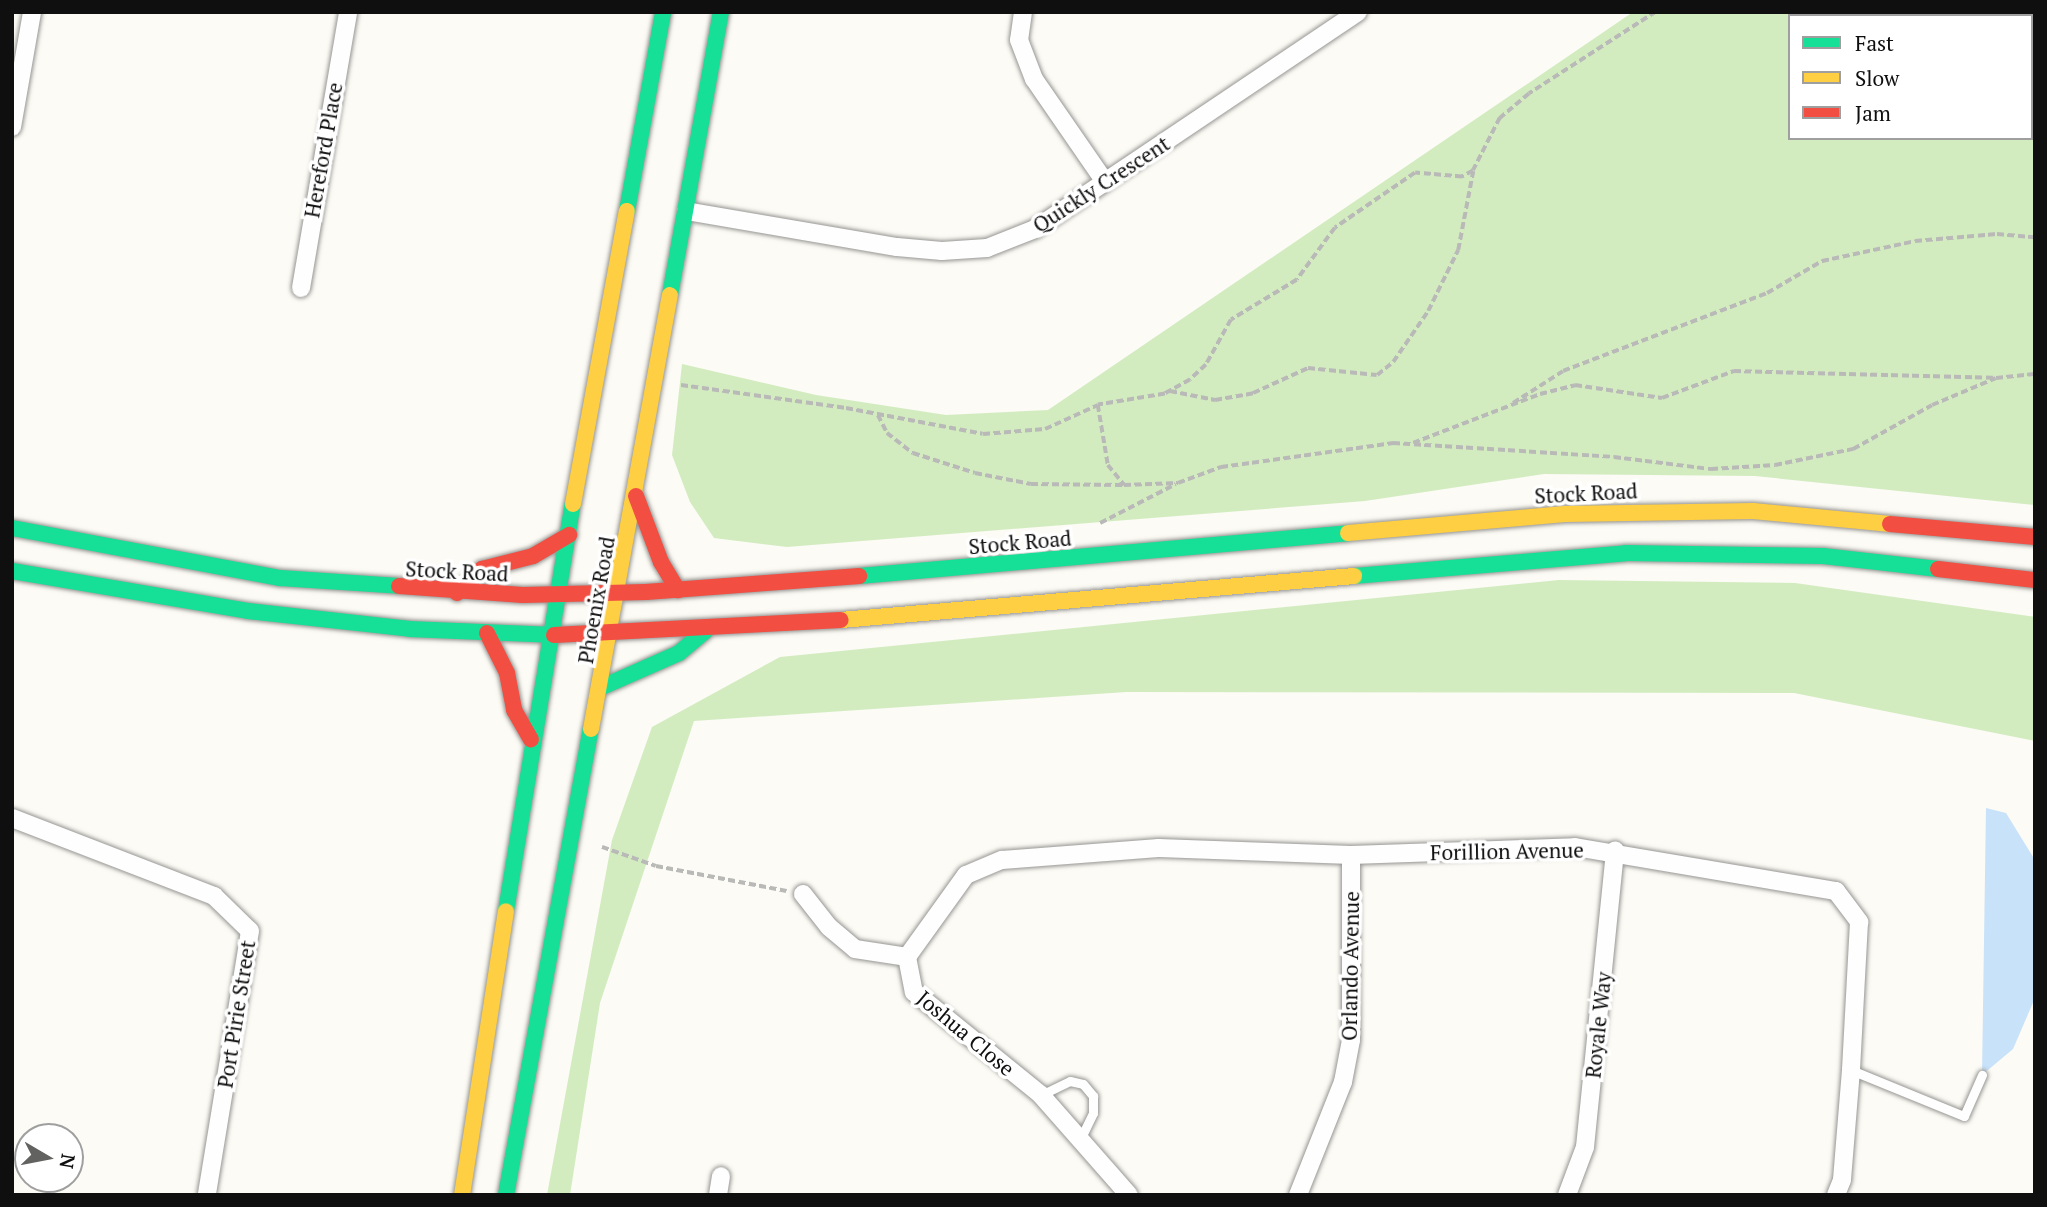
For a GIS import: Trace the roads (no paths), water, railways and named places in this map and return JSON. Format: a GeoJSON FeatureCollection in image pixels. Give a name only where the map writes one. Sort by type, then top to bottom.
{"type":"FeatureCollection","features":[{"type":"Feature","properties":{"kind":"main road","name":"Phoenix Road"},"geometry":{"type":"LineString","coordinates":[[462,1195],[531,740],[663,12]]}},
{"type":"Feature","properties":{"kind":"main road","name":"Phoenix Road"},"geometry":{"type":"LineString","coordinates":[[506,1195],[530,1048],[602,687],[721,12]]}},
{"type":"Feature","properties":{"kind":"main road"},"geometry":{"type":"LineString","coordinates":[[636,496],[661,562],[678,590]]}},
{"type":"Feature","properties":{"kind":"main road","name":"Stock Road"},"geometry":{"type":"LineString","coordinates":[[12,528],[279,578],[457,593],[559,594],[678,590],[1565,514],[1753,511],[1844,516],[2035,537]]}},
{"type":"Feature","properties":{"kind":"main road"},"geometry":{"type":"LineString","coordinates":[[457,593],[482,569],[533,556],[569,535]]}},
{"type":"Feature","properties":{"kind":"main road"},"geometry":{"type":"LineString","coordinates":[[12,571],[248,611],[487,633],[550,635],[706,630],[1626,553],[1823,556],[2035,580]]}},
{"type":"Feature","properties":{"kind":"main road"},"geometry":{"type":"LineString","coordinates":[[602,687],[679,653],[706,630]]}},
{"type":"Feature","properties":{"kind":"main road"},"geometry":{"type":"LineString","coordinates":[[487,633],[508,673],[514,710],[531,740]]}},
{"type":"Feature","properties":{"kind":"street"},"geometry":{"type":"LineString","coordinates":[[12,127],[32,12]]}},
{"type":"Feature","properties":{"kind":"street","name":"Hereford Place"},"geometry":{"type":"LineString","coordinates":[[301,288],[348,12]]}},
{"type":"Feature","properties":{"kind":"street"},"geometry":{"type":"LineString","coordinates":[[1023,12],[1019,40],[1034,79],[1105,182]]}},
{"type":"Feature","properties":{"kind":"street","name":"Quickly Crescent"},"geometry":{"type":"LineString","coordinates":[[686,211],[942,251],[987,248],[1035,229],[1358,12]]}},
{"type":"Feature","properties":{"kind":"street","name":"Port Pirie Street"},"geometry":{"type":"LineString","coordinates":[[12,818],[214,896],[250,931],[207,1195]]}},
{"type":"Feature","properties":{"kind":"street","name":"Forillion Avenue"},"geometry":{"type":"LineString","coordinates":[[907,957],[966,875],[1002,860],[1159,848],[1351,855],[1575,847],[1615,851],[1836,891],[1859,922],[1852,1070],[1842,1180],[1836,1195]]}},
{"type":"Feature","properties":{"kind":"street","name":"Royale Way"},"geometry":{"type":"LineString","coordinates":[[1567,1195],[1586,1147],[1615,851]]}},
{"type":"Feature","properties":{"kind":"street","name":"Orlando Avenue"},"geometry":{"type":"LineString","coordinates":[[1298,1195],[1343,1082],[1351,1040],[1351,855]]}},
{"type":"Feature","properties":{"kind":"street"},"geometry":{"type":"LineString","coordinates":[[803,894],[829,927],[855,948],[907,957]]}},
{"type":"Feature","properties":{"kind":"street","name":"Joshua Close"},"geometry":{"type":"LineString","coordinates":[[907,957],[914,992],[1041,1095],[1082,1138],[1129,1195]]}},
{"type":"Feature","properties":{"kind":"street"},"geometry":{"type":"LineString","coordinates":[[718,1195],[721,1176]]}},
{"type":"Feature","properties":{"kind":"lane"},"geometry":{"type":"LineString","coordinates":[[1852,1070],[1964,1116],[1982,1075]]}},
{"type":"Feature","properties":{"kind":"lane"},"geometry":{"type":"LineString","coordinates":[[1041,1095],[1070,1081],[1083,1084],[1093,1096],[1093,1113],[1082,1138]]}},
{"type":"Feature","properties":{"kind":"water"},"geometry":{"type":"Polygon","coordinates":[[[1986,808],[2006,813],[2035,860],[2035,998],[2013,1049],[1982,1075],[1986,808]]]}}]}
